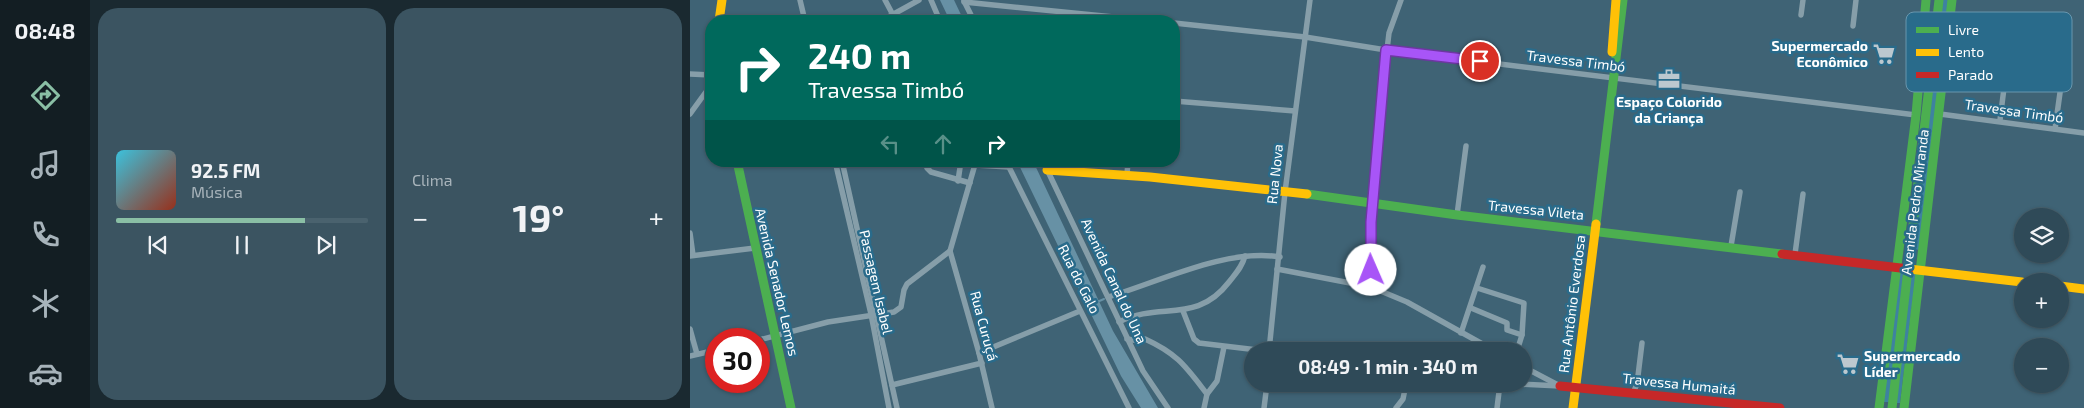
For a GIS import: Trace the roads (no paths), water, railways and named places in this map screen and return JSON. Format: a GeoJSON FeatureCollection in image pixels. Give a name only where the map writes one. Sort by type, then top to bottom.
{"type":"FeatureCollection","features":[{"type":"Feature","properties":{"kind":"street"},"geometry":{"type":"LineString","coordinates":[[720,15],[722,0]]}},
{"type":"Feature","properties":{"kind":"street"},"geometry":{"type":"LineString","coordinates":[[800,0],[804,15]]}},
{"type":"Feature","properties":{"kind":"street"},"geometry":{"type":"LineString","coordinates":[[885,0],[893,15],[919,0]]}},
{"type":"Feature","properties":{"kind":"street"},"geometry":{"type":"LineString","coordinates":[[931,0],[937,15]]}},
{"type":"Feature","properties":{"kind":"street","name":"Rua Nova"},"geometry":{"type":"LineString","coordinates":[[1271,342],[1295,111],[1310,0]]}},
{"type":"Feature","properties":{"kind":"street"},"geometry":{"type":"LineString","coordinates":[[1372,286],[1372,202],[1386,50],[1401,0]]}},
{"type":"Feature","properties":{"kind":"street","name":"Rua Antônio Everdosa"},"geometry":{"type":"LineString","coordinates":[[1613,80],[1616,0]]}},
{"type":"Feature","properties":{"kind":"street","name":"Rua Antônio Everdosa"},"geometry":{"type":"LineString","coordinates":[[1573,408],[1623,0]]}},
{"type":"Feature","properties":{"kind":"street"},"geometry":{"type":"LineString","coordinates":[[1801,15],[1803,0]]}},
{"type":"Feature","properties":{"kind":"street"},"geometry":{"type":"LineString","coordinates":[[1853,26],[1856,0]]}},
{"type":"Feature","properties":{"kind":"street"},"geometry":{"type":"LineString","coordinates":[[964,1],[971,15]]}},
{"type":"Feature","properties":{"kind":"street"},"geometry":{"type":"LineString","coordinates":[[964,1],[1097,15]]}},
{"type":"Feature","properties":{"kind":"street","name":"Travessa Timbó"},"geometry":{"type":"LineString","coordinates":[[1180,24],[1305,36],[1386,50],[1613,80],[1916,115]]}},
{"type":"Feature","properties":{"kind":"street"},"geometry":{"type":"LineString","coordinates":[[690,74],[705,75]]}},
{"type":"Feature","properties":{"kind":"street","name":"Avenida Pedro Miranda"},"geometry":{"type":"LineString","coordinates":[[1879,408],[1918,92]]}},
{"type":"Feature","properties":{"kind":"street","name":"Avenida Pedro Miranda"},"geometry":{"type":"LineString","coordinates":[[1892,408],[1929,92]]}},
{"type":"Feature","properties":{"kind":"street","name":"Avenida Pedro Miranda"},"geometry":{"type":"LineString","coordinates":[[1904,408],[1942,92]]}},
{"type":"Feature","properties":{"kind":"street"},"geometry":{"type":"LineString","coordinates":[[2000,120],[2004,92]]}},
{"type":"Feature","properties":{"kind":"street"},"geometry":{"type":"LineString","coordinates":[[2056,129],[2060,92]]}},
{"type":"Feature","properties":{"kind":"street"},"geometry":{"type":"LineString","coordinates":[[690,114],[705,93]]}},
{"type":"Feature","properties":{"kind":"street"},"geometry":{"type":"LineString","coordinates":[[1180,101],[1295,111]]}},
{"type":"Feature","properties":{"kind":"street","name":"Travessa Timbó"},"geometry":{"type":"LineString","coordinates":[[1940,114],[2084,132]]}},
{"type":"Feature","properties":{"kind":"street"},"geometry":{"type":"LineString","coordinates":[[1457,215],[1466,146]]}},
{"type":"Feature","properties":{"kind":"street","name":"Avenida Senador Lemos"},"geometry":{"type":"LineString","coordinates":[[738,167],[791,408]]}},
{"type":"Feature","properties":{"kind":"street","name":"Passagem Isabel"},"geometry":{"type":"LineString","coordinates":[[837,167],[897,408]]}},
{"type":"Feature","properties":{"kind":"street","name":"Passagem Isabel"},"geometry":{"type":"LineString","coordinates":[[843,167],[874,313],[889,408]]}},
{"type":"Feature","properties":{"kind":"street"},"geometry":{"type":"LineString","coordinates":[[927,167],[931,172],[970,183]]}},
{"type":"Feature","properties":{"kind":"street"},"geometry":{"type":"LineString","coordinates":[[958,181],[960,167]]}},
{"type":"Feature","properties":{"kind":"street"},"geometry":{"type":"LineString","coordinates":[[770,336],[874,313],[894,312],[901,307],[907,284],[950,251],[975,167]]}},
{"type":"Feature","properties":{"kind":"street","name":"Rua do Galo"},"geometry":{"type":"LineString","coordinates":[[1009,167],[1129,408]]}},
{"type":"Feature","properties":{"kind":"street","name":"Avenida Canal do Una"},"geometry":{"type":"LineString","coordinates":[[1045,167],[1143,371],[1168,408]]}},
{"type":"Feature","properties":{"kind":"street","name":"Travessa Vileta"},"geometry":{"type":"LineString","coordinates":[[1054,167],[1372,202],[1457,215],[1731,246],[1896,266],[1920,271],[2014,281]]}},
{"type":"Feature","properties":{"kind":"street"},"geometry":{"type":"LineString","coordinates":[[1127,175],[1128,167]]}},
{"type":"Feature","properties":{"kind":"street"},"geometry":{"type":"LineString","coordinates":[[1731,246],[1740,192]]}},
{"type":"Feature","properties":{"kind":"street"},"geometry":{"type":"LineString","coordinates":[[1795,254],[1803,194]]}},
{"type":"Feature","properties":{"kind":"street"},"geometry":{"type":"LineString","coordinates":[[690,233],[692,255],[755,248]]}},
{"type":"Feature","properties":{"kind":"street","name":"Rua Curuçá"},"geometry":{"type":"LineString","coordinates":[[950,251],[982,363],[992,408]]}},
{"type":"Feature","properties":{"kind":"street"},"geometry":{"type":"LineString","coordinates":[[1108,297],[1191,270],[1246,256],[1262,254],[1280,258]]}},
{"type":"Feature","properties":{"kind":"street"},"geometry":{"type":"LineString","coordinates":[[1120,322],[1136,315],[1183,311],[1205,304],[1220,294],[1242,266],[1246,256]]}},
{"type":"Feature","properties":{"kind":"street"},"geometry":{"type":"LineString","coordinates":[[1461,333],[1471,308],[1483,267]]}},
{"type":"Feature","properties":{"kind":"street"},"geometry":{"type":"LineString","coordinates":[[1277,269],[1372,286],[1407,302],[1478,342]]}},
{"type":"Feature","properties":{"kind":"street"},"geometry":{"type":"LineString","coordinates":[[2069,287],[2084,289]]}},
{"type":"Feature","properties":{"kind":"street"},"geometry":{"type":"LineString","coordinates":[[1477,288],[1524,303],[1520,342]]}},
{"type":"Feature","properties":{"kind":"street"},"geometry":{"type":"LineString","coordinates":[[1471,308],[1507,323],[1507,330],[1522,335]]}},
{"type":"Feature","properties":{"kind":"street"},"geometry":{"type":"LineString","coordinates":[[979,353],[1080,311]]}},
{"type":"Feature","properties":{"kind":"street"},"geometry":{"type":"LineString","coordinates":[[1183,311],[1196,341],[1201,344],[1244,349]]}},
{"type":"Feature","properties":{"kind":"street"},"geometry":{"type":"LineString","coordinates":[[690,329],[693,355]]}},
{"type":"Feature","properties":{"kind":"street"},"geometry":{"type":"LineString","coordinates":[[1128,340],[1139,341],[1145,339],[1174,355],[1183,362],[1207,394]]}},
{"type":"Feature","properties":{"kind":"street"},"geometry":{"type":"LineString","coordinates":[[1633,393],[1642,343]]}},
{"type":"Feature","properties":{"kind":"street"},"geometry":{"type":"LineString","coordinates":[[1204,408],[1207,394],[1217,382],[1224,347]]}},
{"type":"Feature","properties":{"kind":"street"},"geometry":{"type":"LineString","coordinates":[[892,385],[982,363]]}},
{"type":"Feature","properties":{"kind":"street"},"geometry":{"type":"LineString","coordinates":[[1532,371],[1560,386]]}},
{"type":"Feature","properties":{"kind":"street"},"geometry":{"type":"LineString","coordinates":[[1532,385],[1560,386]]}},
{"type":"Feature","properties":{"kind":"street","name":"Travessa Humaitá"},"geometry":{"type":"LineString","coordinates":[[1560,386],[1780,408]]}},
{"type":"Feature","properties":{"kind":"street"},"geometry":{"type":"LineString","coordinates":[[1264,408],[1266,392]]}},
{"type":"Feature","properties":{"kind":"street"},"geometry":{"type":"LineString","coordinates":[[1396,408],[1403,399],[1404,392]]}},
{"type":"Feature","properties":{"kind":"street"},"geometry":{"type":"LineString","coordinates":[[1496,408],[1499,392]]}},
{"type":"Feature","properties":{"kind":"waterway"},"geometry":{"type":"LineString","coordinates":[[1097,302],[1104,299]]}},
{"type":"Feature","properties":{"kind":"place","name":"Supermercado Econômico"},"geometry":{"type":"Point","coordinates":[1884,54]}},
{"type":"Feature","properties":{"kind":"place","name":"Espaço Colorido da Criança"},"geometry":{"type":"Point","coordinates":[1669,79]}},
{"type":"Feature","properties":{"kind":"place","name":"Supermercado Líder"},"geometry":{"type":"Point","coordinates":[1848,364]}}]}
